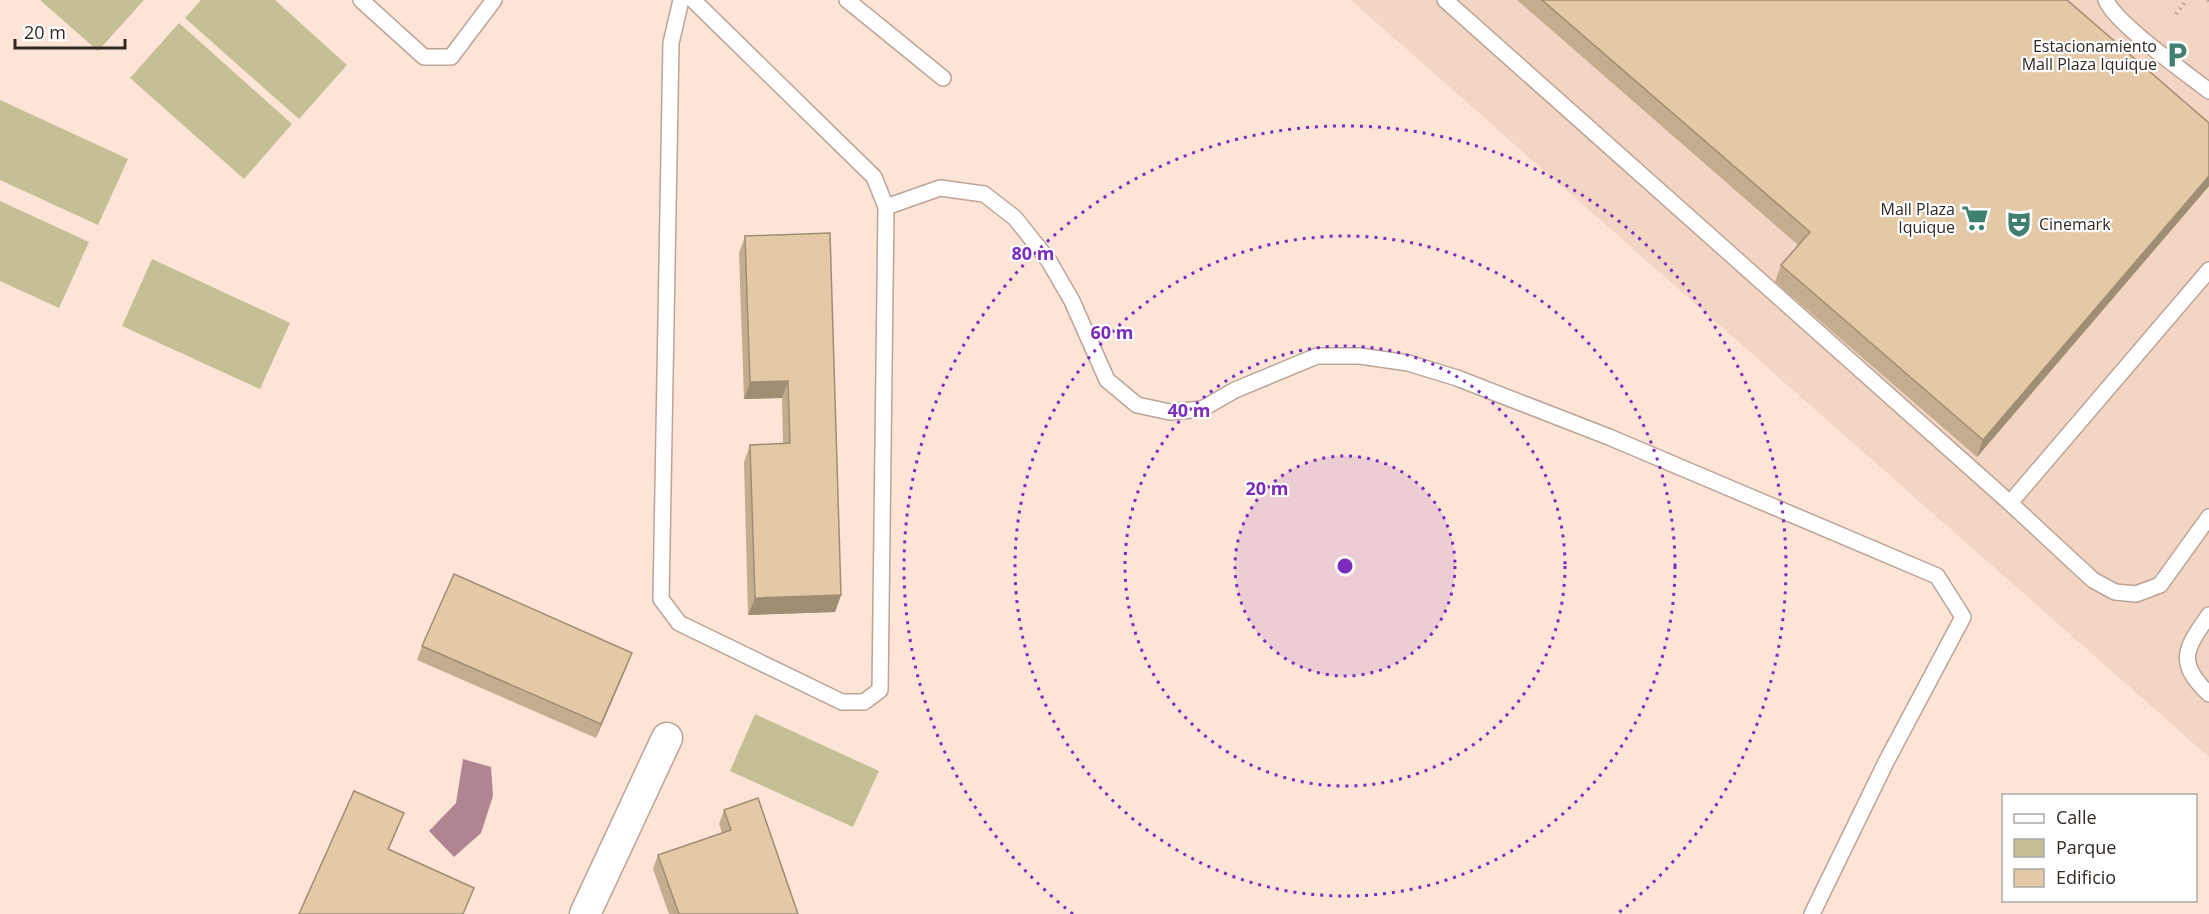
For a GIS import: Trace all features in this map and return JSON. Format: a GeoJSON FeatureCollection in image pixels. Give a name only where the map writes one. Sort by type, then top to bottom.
{"type":"FeatureCollection","features":[{"type":"Feature","properties":{"kind":"street"},"geometry":{"type":"LineString","coordinates":[[585,914],[667,738]]}},
{"type":"Feature","properties":{"kind":"lane"},"geometry":{"type":"LineString","coordinates":[[361,0],[424,57],[439,58],[451,57],[494,0]]}},
{"type":"Feature","properties":{"kind":"lane"},"geometry":{"type":"LineString","coordinates":[[681,0],[671,43],[661,599],[679,623],[842,702],[864,702],[880,690],[886,207],[874,177],[693,0]]}},
{"type":"Feature","properties":{"kind":"lane"},"geometry":{"type":"LineString","coordinates":[[848,0],[943,78]]}},
{"type":"Feature","properties":{"kind":"lane"},"geometry":{"type":"LineString","coordinates":[[1445,0],[2010,502],[2093,580],[2115,592],[2136,594],[2160,585],[2209,517]]}},
{"type":"Feature","properties":{"kind":"lane"},"geometry":{"type":"LineString","coordinates":[[2106,0],[2108,6],[2123,22],[2209,91]]}},
{"type":"Feature","properties":{"kind":"lane"},"geometry":{"type":"LineString","coordinates":[[886,207],[940,188],[984,194],[1015,218],[1049,261],[1066,291],[1107,380],[1137,405],[1170,412],[1202,409],[1235,390],[1317,356],[1360,356],[1407,363],[1457,378],[1609,437],[1937,576],[1963,617],[1886,762],[1812,914]]}},
{"type":"Feature","properties":{"kind":"lane"},"geometry":{"type":"LineString","coordinates":[[2010,502],[2209,270]]}},
{"type":"Feature","properties":{"kind":"lane"},"geometry":{"type":"LineString","coordinates":[[2209,615],[2190,642],[2187,660],[2194,680],[2209,694]]}},
{"type":"Feature","properties":{"kind":"path"},"geometry":{"type":"LineString","coordinates":[[2176,14],[2187,0]]}},
{"type":"Feature","properties":{"kind":"shaded area"},"geometry":{"type":"Polygon","coordinates":[[[1351,0],[2209,0],[2209,757],[1351,0]]]}},
{"type":"Feature","properties":{"kind":"shaded area"},"geometry":{"type":"Polygon","coordinates":[[[463,759],[491,767],[493,796],[481,833],[454,857],[429,831],[456,803],[463,759]]]}},
{"type":"Feature","properties":{"kind":"green space"},"geometry":{"type":"Polygon","coordinates":[[[40,0],[144,0],[98,51],[40,0]]]}},
{"type":"Feature","properties":{"kind":"green space"},"geometry":{"type":"Polygon","coordinates":[[[201,0],[275,0],[347,65],[299,119],[185,18],[201,0]]]}},
{"type":"Feature","properties":{"kind":"green space"},"geometry":{"type":"Polygon","coordinates":[[[179,23],[292,124],[244,179],[130,78],[179,23]]]}},
{"type":"Feature","properties":{"kind":"green space"},"geometry":{"type":"Polygon","coordinates":[[[0,100],[128,159],[98,225],[0,180],[0,100]]]}},
{"type":"Feature","properties":{"kind":"green space"},"geometry":{"type":"Polygon","coordinates":[[[0,201],[89,242],[59,308],[0,281],[0,201]]]}},
{"type":"Feature","properties":{"kind":"green space"},"geometry":{"type":"Polygon","coordinates":[[[152,259],[290,323],[260,389],[122,326],[152,259]]]}},
{"type":"Feature","properties":{"kind":"green space"},"geometry":{"type":"Polygon","coordinates":[[[755,714],[879,771],[853,827],[730,771],[755,714]]]}},
{"type":"Feature","properties":{"kind":"building","name":"Mall Plaza Iquique"},"geometry":{"type":"Polygon","coordinates":[[[1542,0],[2067,0],[2209,123],[2209,176],[1983,440],[1781,265],[1810,232],[1542,0]]]}},
{"type":"Feature","properties":{"kind":"building"},"geometry":{"type":"Polygon","coordinates":[[[830,233],[841,595],[755,598],[750,445],[790,443],[788,381],[750,382],[745,236],[830,233]]]}},
{"type":"Feature","properties":{"kind":"building"},"geometry":{"type":"Polygon","coordinates":[[[454,574],[632,653],[601,724],[422,646],[454,574]]]}},
{"type":"Feature","properties":{"kind":"building"},"geometry":{"type":"Polygon","coordinates":[[[354,791],[404,813],[388,849],[474,888],[463,914],[299,914],[354,791]]]}},
{"type":"Feature","properties":{"kind":"building"},"geometry":{"type":"Polygon","coordinates":[[[758,798],[798,914],[679,914],[658,855],[731,830],[724,810],[758,798]]]}},
{"type":"Feature","properties":{"kind":"place","name":"Estacionamiento Mall Plaza Iquique"},"geometry":{"type":"Point","coordinates":[2177,55]}},
{"type":"Feature","properties":{"kind":"place","name":"Mall Plaza Iquique"},"geometry":{"type":"Point","coordinates":[1975,218]}},
{"type":"Feature","properties":{"kind":"place","name":"Cinemark"},"geometry":{"type":"Point","coordinates":[2019,224]}}]}
